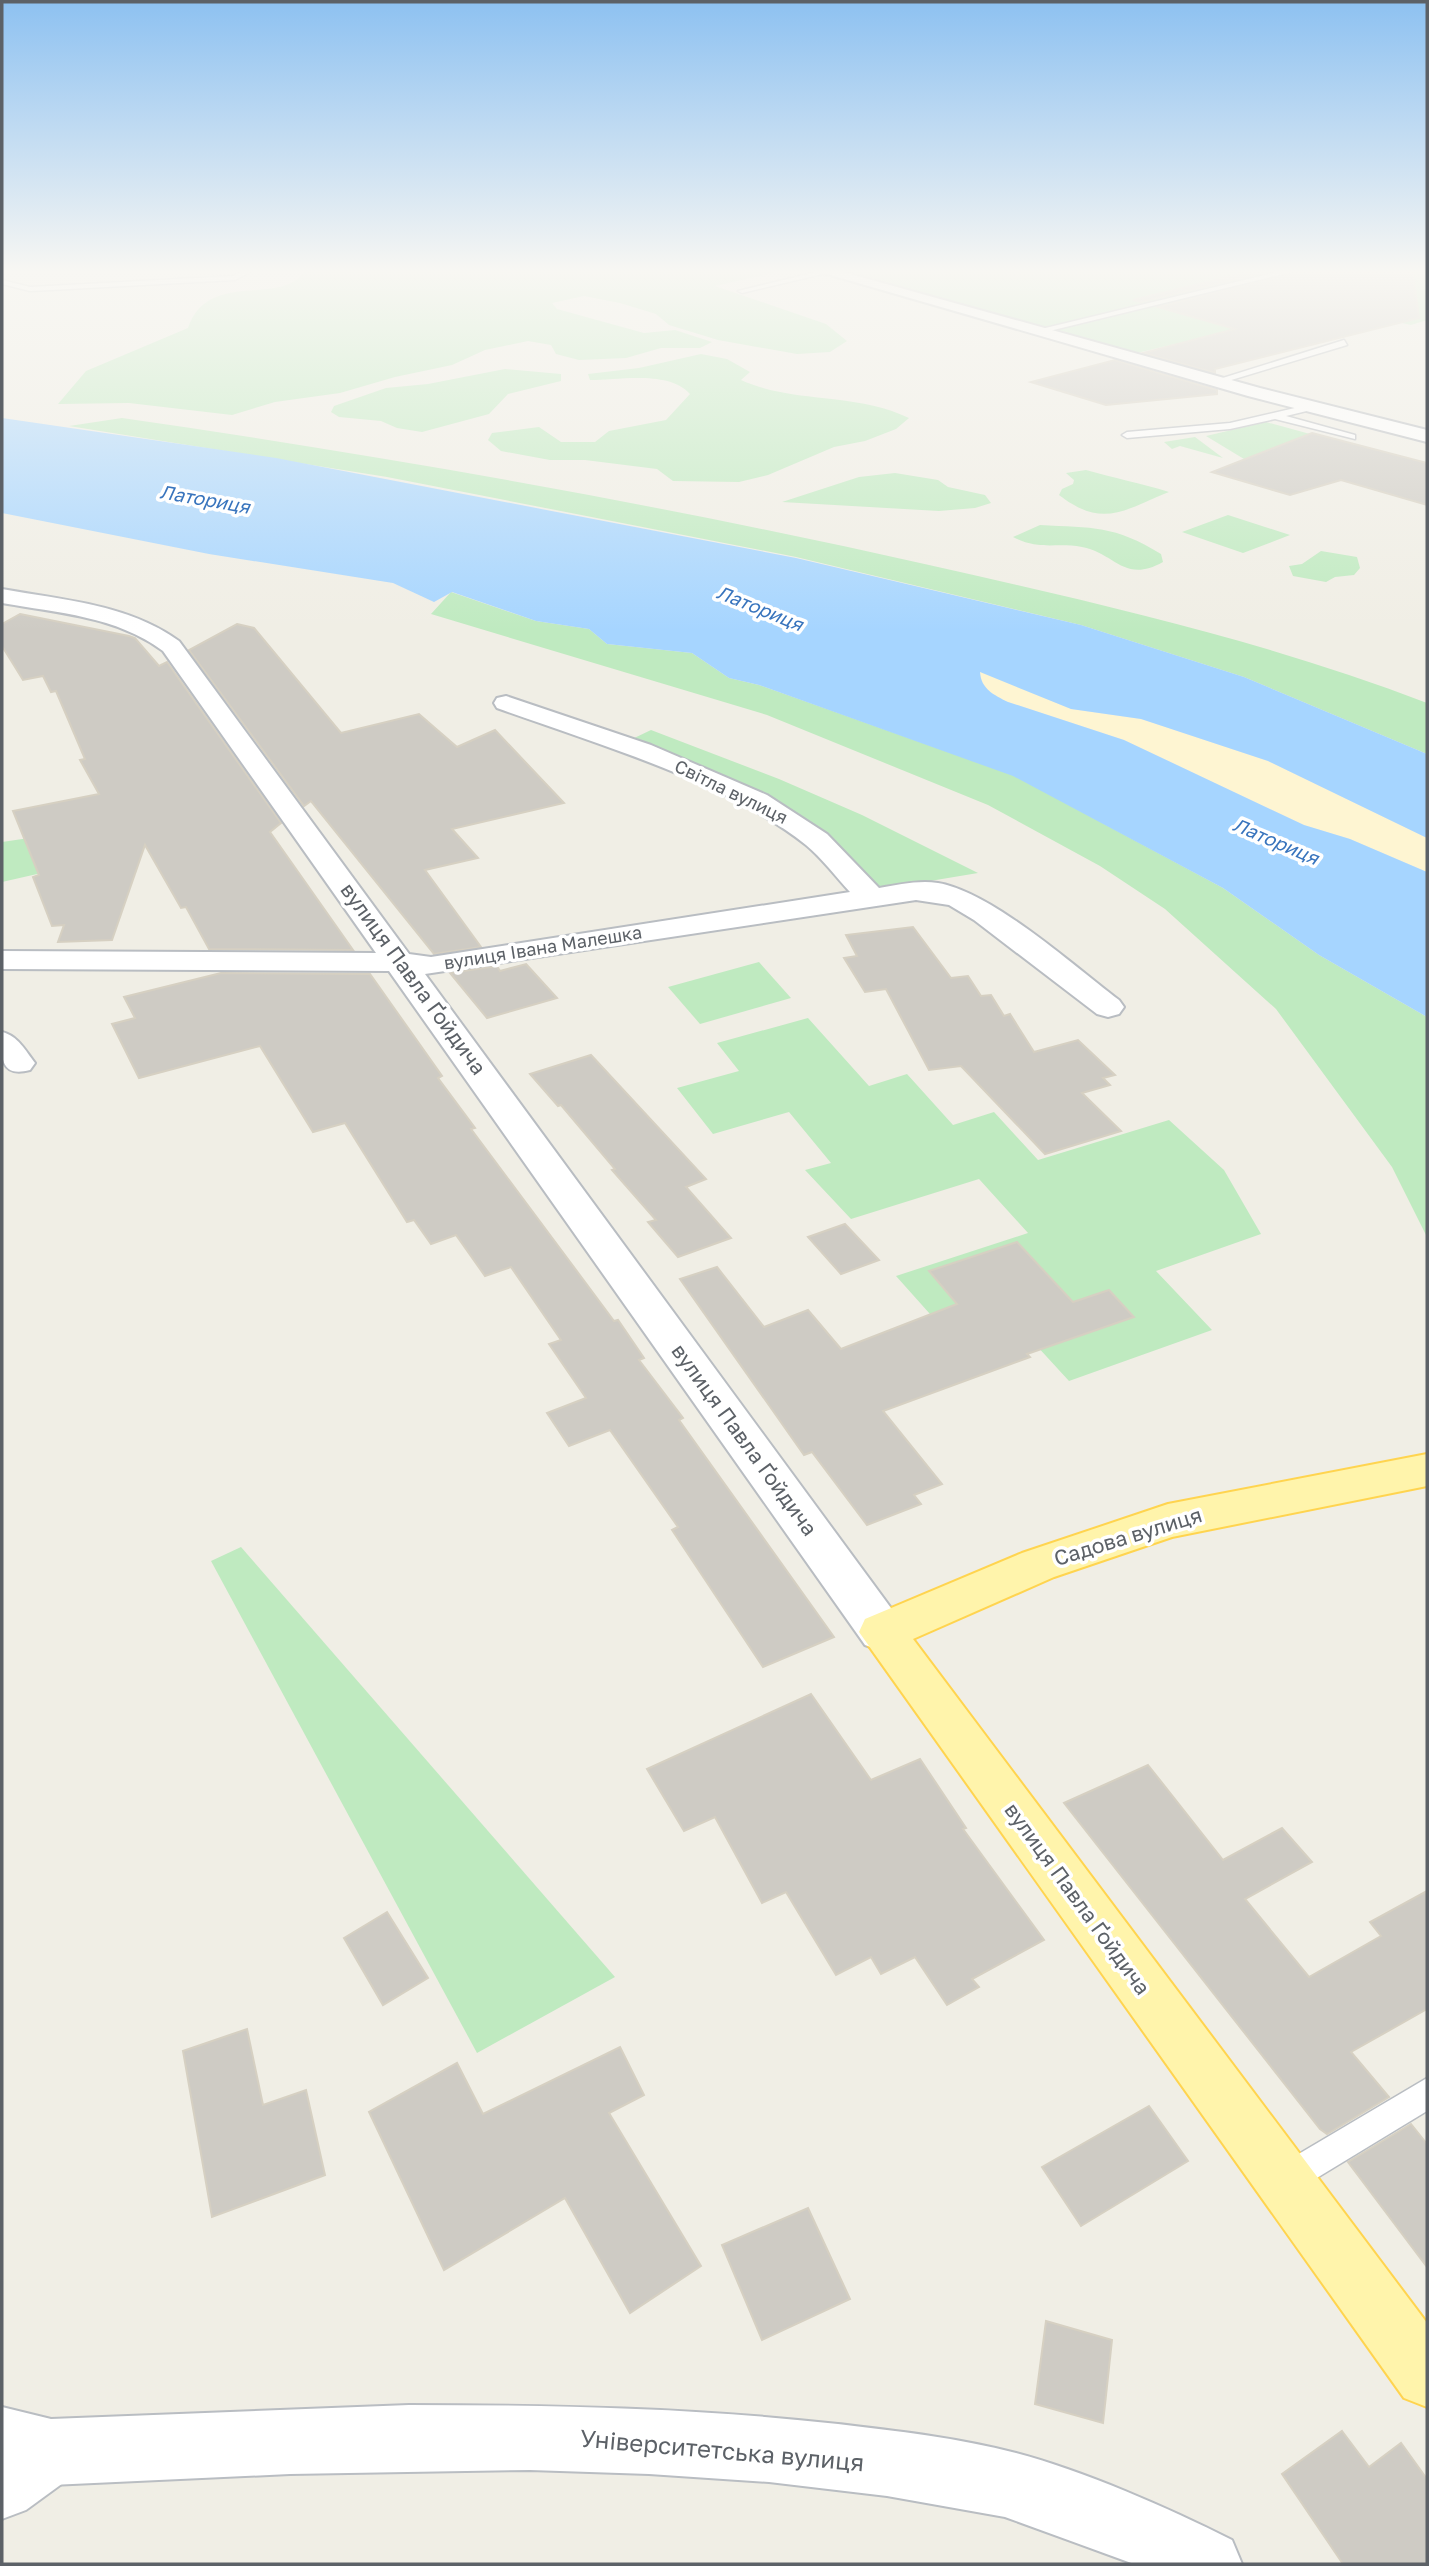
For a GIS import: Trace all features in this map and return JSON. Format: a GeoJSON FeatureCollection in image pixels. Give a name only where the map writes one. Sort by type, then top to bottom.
{"type":"FeatureCollection","features":[{"type":"Feature","properties":{"kind":"main road","name":"Садова вулиця"},"geometry":{"type":"LineString","coordinates":[[881,1632],[1038,1565],[1168,1521],[1415,1471]]}},
{"type":"Feature","properties":{"kind":"main road","name":"вулиця Павла Ґойдича"},"geometry":{"type":"LineString","coordinates":[[881,1632],[1427,2375]]}},
{"type":"Feature","properties":{"kind":"street"},"geometry":{"type":"LineString","coordinates":[[1251,392],[1427,436]]}},
{"type":"Feature","properties":{"kind":"street","name":"вулиця Павла Ґойдича"},"geometry":{"type":"LineString","coordinates":[[2,596],[134,624],[159,634],[171,646],[881,1632]]}},
{"type":"Feature","properties":{"kind":"street","name":"Світла вулиця"},"geometry":{"type":"LineString","coordinates":[[506,703],[642,751],[757,801],[817,840],[872,898]]}},
{"type":"Feature","properties":{"kind":"street"},"geometry":{"type":"LineString","coordinates":[[872,898],[916,891],[937,892],[959,899],[985,914],[1108,1006]]}},
{"type":"Feature","properties":{"kind":"street","name":"вулиця Івана Малешка"},"geometry":{"type":"LineString","coordinates":[[2,960],[401,962],[431,966],[872,898]]}},
{"type":"Feature","properties":{"kind":"street","name":"Університетська вулиця"},"geometry":{"type":"LineString","coordinates":[[18,2460],[403,2439],[619,2438],[810,2453],[1008,2484],[1165,2541],[1208,2564]]}},
{"type":"Feature","properties":{"kind":"lane"},"geometry":{"type":"LineString","coordinates":[[1127,435],[1212,428],[1312,408]]}},
{"type":"Feature","properties":{"kind":"lane"},"geometry":{"type":"LineString","coordinates":[[1277,417],[1351,437]]}},
{"type":"Feature","properties":{"kind":"lane"},"geometry":{"type":"LineString","coordinates":[[1284,2180],[1427,2093]]}},
{"type":"Feature","properties":{"kind":"green space"},"geometry":{"type":"Polygon","coordinates":[[[68,392],[344,392],[275,402],[232,415],[129,403],[58,404],[68,392]]]}},
{"type":"Feature","properties":{"kind":"green space"},"geometry":{"type":"Polygon","coordinates":[[[375,392],[517,392],[508,394],[489,414],[422,432],[397,428],[381,421],[339,417],[331,412],[334,406],[375,392]]]}},
{"type":"Feature","properties":{"kind":"green space"},"geometry":{"type":"Polygon","coordinates":[[[687,392],[781,392],[868,404],[909,418],[896,429],[865,441],[834,447],[768,475],[739,482],[673,481],[657,469],[585,460],[550,460],[501,451],[488,440],[492,433],[539,427],[561,442],[595,442],[609,431],[666,420],[690,394],[687,392]]]}},
{"type":"Feature","properties":{"kind":"green space"},"geometry":{"type":"Polygon","coordinates":[[[122,418],[325,449],[628,502],[929,565],[1181,625],[1305,661],[1427,703],[1427,754],[1244,677],[1081,625],[796,557],[387,477],[69,426],[122,418]]]}},
{"type":"Feature","properties":{"kind":"green space"},"geometry":{"type":"Polygon","coordinates":[[[1266,422],[1310,434],[1244,459],[1206,436],[1266,422]]]}},
{"type":"Feature","properties":{"kind":"green space"},"geometry":{"type":"Polygon","coordinates":[[[1195,437],[1223,458],[1180,446],[1172,449],[1164,442],[1195,437]]]}},
{"type":"Feature","properties":{"kind":"green space"},"geometry":{"type":"Polygon","coordinates":[[[1086,470],[1169,492],[1114,513],[1088,511],[1059,495],[1062,489],[1073,484],[1074,480],[1066,473],[1086,470]]]}},
{"type":"Feature","properties":{"kind":"green space"},"geometry":{"type":"Polygon","coordinates":[[[895,473],[938,480],[948,487],[985,495],[991,503],[975,508],[939,511],[782,502],[859,477],[895,473]]]}},
{"type":"Feature","properties":{"kind":"green space"},"geometry":{"type":"Polygon","coordinates":[[[1228,515],[1290,535],[1243,553],[1182,532],[1228,515]]]}},
{"type":"Feature","properties":{"kind":"green space"},"geometry":{"type":"Polygon","coordinates":[[[1040,525],[1089,528],[1116,533],[1161,554],[1163,562],[1150,568],[1129,569],[1093,550],[1064,545],[1032,544],[1013,537],[1040,525]]]}},
{"type":"Feature","properties":{"kind":"green space"},"geometry":{"type":"Polygon","coordinates":[[[1321,551],[1357,557],[1360,568],[1354,575],[1335,577],[1326,582],[1293,576],[1289,566],[1302,564],[1321,551]]]}},
{"type":"Feature","properties":{"kind":"green space"},"geometry":{"type":"Polygon","coordinates":[[[451,592],[536,621],[589,629],[607,644],[692,653],[729,678],[759,685],[1013,775],[1223,888],[1319,955],[1427,1017],[1427,1237],[1392,1167],[1276,1009],[1165,909],[1100,866],[988,805],[767,715],[431,614],[451,592]]]}},
{"type":"Feature","properties":{"kind":"green space"},"geometry":{"type":"Polygon","coordinates":[[[651,730],[779,779],[862,815],[978,873],[876,890],[798,818],[628,741],[651,730]]]}},
{"type":"Feature","properties":{"kind":"green space"},"geometry":{"type":"Polygon","coordinates":[[[36,837],[103,859],[2,882],[2,842],[36,837]]]}},
{"type":"Feature","properties":{"kind":"green space"},"geometry":{"type":"Polygon","coordinates":[[[759,962],[791,998],[700,1024],[668,987],[759,962]]]}},
{"type":"Feature","properties":{"kind":"green space"},"geometry":{"type":"Polygon","coordinates":[[[808,1018],[869,1086],[907,1074],[953,1125],[994,1112],[1038,1160],[1169,1120],[1224,1170],[1261,1234],[1156,1271],[1212,1330],[1069,1381],[1012,1319],[955,1342],[896,1276],[1028,1233],[979,1179],[851,1219],[805,1170],[831,1163],[789,1112],[713,1134],[677,1088],[739,1071],[717,1043],[808,1018]]]}},
{"type":"Feature","properties":{"kind":"green space"},"geometry":{"type":"Polygon","coordinates":[[[241,1547],[615,1977],[477,2053],[211,1561],[241,1547]]]}},
{"type":"Feature","properties":{"kind":"sand"},"geometry":{"type":"Polygon","coordinates":[[[980,671],[1071,709],[1141,719],[1268,761],[1427,838],[1427,872],[1350,839],[1304,825],[1124,740],[1008,702],[985,687],[980,671]]]}},
{"type":"Feature","properties":{"kind":"water","name":"Латориця"},"geometry":{"type":"Polygon","coordinates":[[[2,418],[276,458],[796,558],[1081,625],[1244,677],[1427,754],[1427,838],[1268,761],[1141,719],[1071,709],[980,672],[986,687],[1008,702],[1124,740],[1304,825],[1350,839],[1427,872],[1427,1017],[1319,955],[1223,888],[1013,776],[759,685],[729,678],[692,653],[607,644],[589,629],[536,621],[452,592],[434,602],[393,583],[209,554],[2,513],[2,418]]]}},
{"type":"Feature","properties":{"kind":"building"},"geometry":{"type":"Polygon","coordinates":[[[1063,392],[1217,392],[1217,394],[1106,405],[1063,392]]]}},
{"type":"Feature","properties":{"kind":"building"},"geometry":{"type":"Polygon","coordinates":[[[1312,433],[1427,463],[1427,505],[1341,480],[1290,495],[1212,472],[1312,433]]]}},
{"type":"Feature","properties":{"kind":"building"},"geometry":{"type":"Polygon","coordinates":[[[20,614],[129,636],[135,638],[159,666],[167,662],[281,823],[270,832],[353,950],[209,949],[186,907],[181,908],[145,845],[112,940],[58,942],[64,925],[52,926],[33,877],[39,875],[13,811],[99,794],[80,760],[85,759],[56,691],[51,692],[43,676],[23,680],[2,646],[2,624],[20,614]]]}},
{"type":"Feature","properties":{"kind":"building"},"geometry":{"type":"Polygon","coordinates":[[[237,624],[254,628],[341,733],[419,714],[457,747],[495,730],[564,803],[452,829],[478,858],[425,870],[481,947],[434,954],[311,801],[304,806],[189,650],[237,624]]]}},
{"type":"Feature","properties":{"kind":"building"},"geometry":{"type":"Polygon","coordinates":[[[913,927],[951,978],[968,976],[981,996],[991,995],[1004,1016],[1010,1014],[1034,1052],[1078,1040],[1115,1075],[1103,1078],[1110,1085],[1082,1093],[1121,1131],[1045,1154],[961,1066],[929,1070],[886,989],[865,992],[844,958],[857,956],[846,935],[913,927]]]}},
{"type":"Feature","properties":{"kind":"building"},"geometry":{"type":"Polygon","coordinates":[[[526,964],[557,998],[487,1018],[450,973],[497,966],[500,971],[526,964]]]}},
{"type":"Feature","properties":{"kind":"building"},"geometry":{"type":"Polygon","coordinates":[[[221,973],[370,974],[442,1076],[438,1078],[475,1128],[471,1129],[614,1321],[618,1320],[644,1358],[639,1360],[683,1418],[679,1420],[834,1637],[763,1667],[672,1530],[678,1527],[610,1430],[569,1446],[547,1413],[586,1398],[549,1344],[561,1340],[511,1267],[485,1276],[456,1235],[431,1244],[414,1220],[407,1222],[345,1123],[313,1132],[260,1046],[139,1078],[112,1024],[135,1018],[124,997],[221,973]]]}},
{"type":"Feature","properties":{"kind":"building"},"geometry":{"type":"Polygon","coordinates":[[[591,1055],[706,1179],[686,1187],[731,1238],[678,1257],[648,1222],[656,1220],[612,1170],[615,1169],[561,1105],[558,1106],[530,1074],[591,1055]]]}},
{"type":"Feature","properties":{"kind":"building"},"geometry":{"type":"Polygon","coordinates":[[[845,1224],[879,1260],[841,1274],[808,1237],[845,1224]]]}},
{"type":"Feature","properties":{"kind":"building"},"geometry":{"type":"Polygon","coordinates":[[[1017,1242],[1073,1302],[1109,1290],[1134,1317],[1027,1354],[1030,1357],[883,1411],[942,1484],[914,1495],[921,1504],[867,1525],[812,1452],[804,1455],[680,1279],[717,1267],[764,1327],[808,1310],[841,1349],[957,1304],[929,1271],[1017,1242]]]}},
{"type":"Feature","properties":{"kind":"building"},"geometry":{"type":"Polygon","coordinates":[[[811,1694],[871,1780],[920,1759],[966,1828],[963,1829],[1044,1940],[972,1979],[979,1987],[947,2005],[915,1957],[881,1974],[871,1957],[836,1975],[786,1892],[762,1903],[715,1817],[684,1831],[647,1769],[811,1694]]]}},
{"type":"Feature","properties":{"kind":"building"},"geometry":{"type":"Polygon","coordinates":[[[1148,1765],[1223,1860],[1282,1828],[1312,1862],[1245,1899],[1309,1977],[1381,1936],[1370,1922],[1427,1891],[1427,2009],[1351,2052],[1389,2097],[1327,2134],[1320,2129],[1064,1803],[1148,1765]]]}},
{"type":"Feature","properties":{"kind":"building"},"geometry":{"type":"Polygon","coordinates":[[[387,1912],[428,1978],[383,2005],[344,1938],[387,1912]]]}},
{"type":"Feature","properties":{"kind":"building"},"geometry":{"type":"Polygon","coordinates":[[[247,2029],[263,2105],[306,2090],[325,2175],[212,2217],[183,2051],[247,2029]]]}},
{"type":"Feature","properties":{"kind":"building"},"geometry":{"type":"Polygon","coordinates":[[[620,2047],[644,2095],[609,2113],[701,2266],[630,2313],[565,2198],[444,2270],[369,2112],[457,2063],[483,2114],[620,2047]]]}},
{"type":"Feature","properties":{"kind":"building"},"geometry":{"type":"Polygon","coordinates":[[[1149,2106],[1188,2161],[1081,2226],[1042,2167],[1149,2106]]]}},
{"type":"Feature","properties":{"kind":"building"},"geometry":{"type":"Polygon","coordinates":[[[1411,2124],[1427,2144],[1427,2267],[1348,2162],[1411,2124]]]}},
{"type":"Feature","properties":{"kind":"building"},"geometry":{"type":"Polygon","coordinates":[[[808,2208],[850,2299],[762,2340],[722,2245],[808,2208]]]}},
{"type":"Feature","properties":{"kind":"building"},"geometry":{"type":"Polygon","coordinates":[[[1046,2321],[1112,2340],[1103,2423],[1035,2404],[1046,2321]]]}},
{"type":"Feature","properties":{"kind":"building"},"geometry":{"type":"Polygon","coordinates":[[[1342,2431],[1369,2467],[1401,2443],[1427,2479],[1427,2564],[1343,2564],[1282,2474],[1342,2431]]]}}]}
